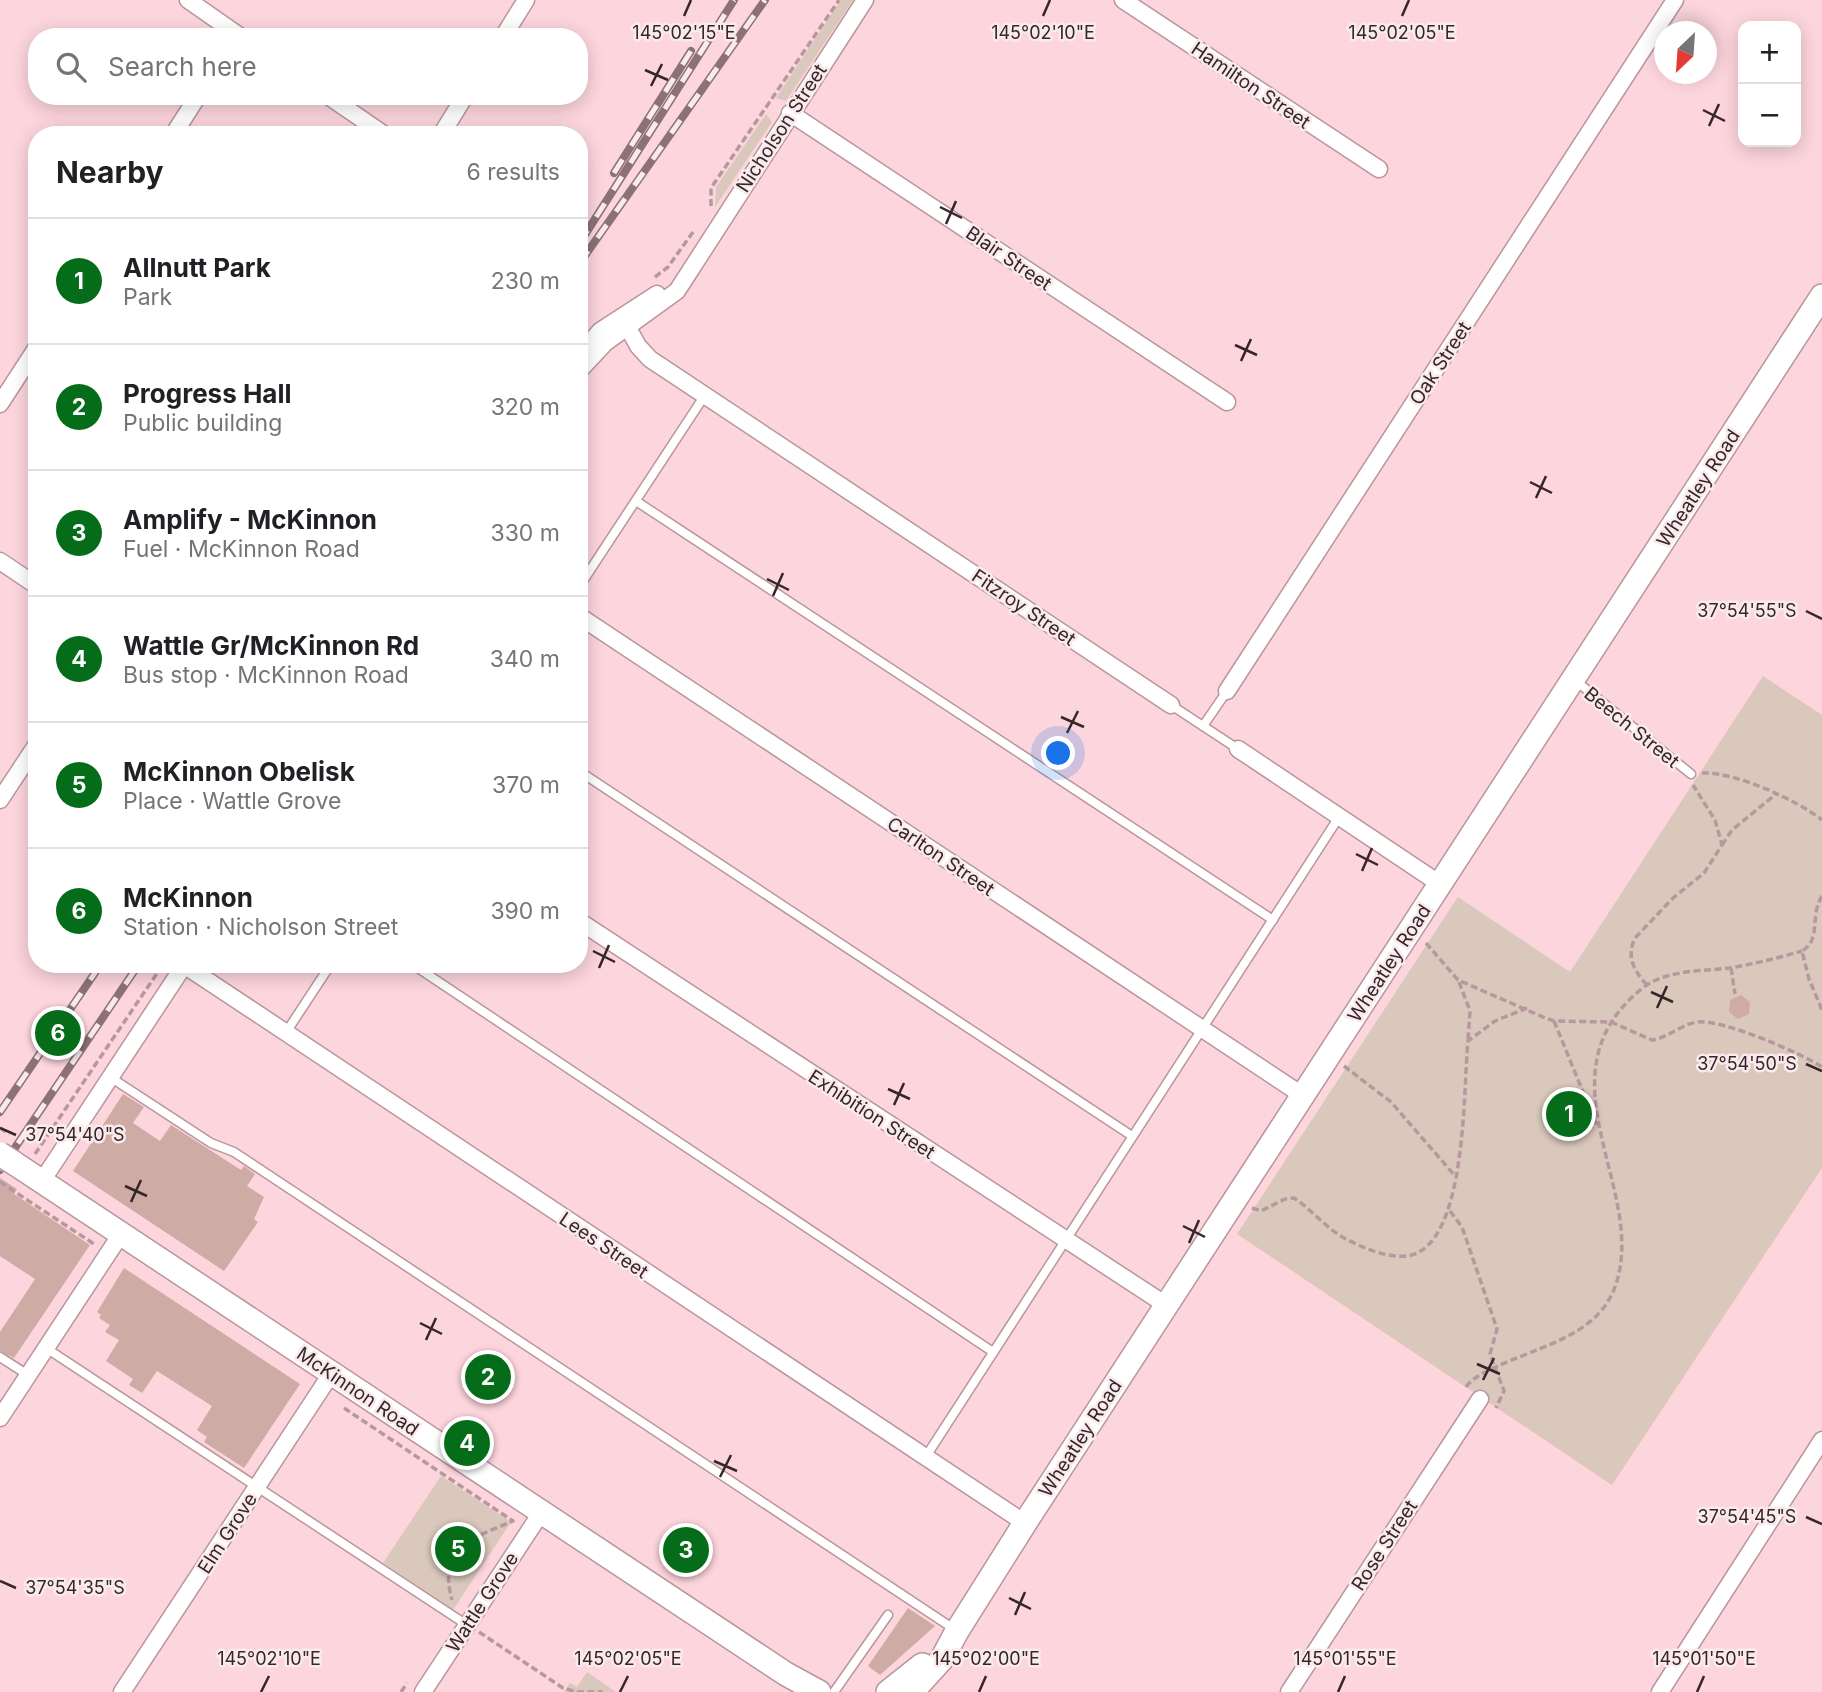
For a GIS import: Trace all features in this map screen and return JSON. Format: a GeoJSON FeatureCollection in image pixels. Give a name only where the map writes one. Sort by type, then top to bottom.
{"type":"FeatureCollection","features":[{"type":"Feature","properties":{"kind":"street"},"geometry":{"type":"LineString","coordinates":[[188,0],[214,7],[232,28]]}},
{"type":"Feature","properties":{"kind":"street"},"geometry":{"type":"LineString","coordinates":[[509,28],[526,0]]}},
{"type":"Feature","properties":{"kind":"street","name":"Nicholson Street"},"geometry":{"type":"LineString","coordinates":[[588,361],[697,256],[865,0]]}},
{"type":"Feature","properties":{"kind":"street","name":"Hamilton Street"},"geometry":{"type":"LineString","coordinates":[[1123,0],[1379,169]]}},
{"type":"Feature","properties":{"kind":"street","name":"Oak Street"},"geometry":{"type":"LineString","coordinates":[[1227,691],[1675,0]]}},
{"type":"Feature","properties":{"kind":"street"},"geometry":{"type":"LineString","coordinates":[[179,126],[192,105]]}},
{"type":"Feature","properties":{"kind":"street"},"geometry":{"type":"LineString","coordinates":[[341,105],[372,126]]}},
{"type":"Feature","properties":{"kind":"street"},"geometry":{"type":"LineString","coordinates":[[447,126],[459,105]]}},
{"type":"Feature","properties":{"kind":"street","name":"Blair Street"},"geometry":{"type":"LineString","coordinates":[[790,113],[1227,402]]}},
{"type":"Feature","properties":{"kind":"street","name":"Wheatley Road"},"geometry":{"type":"LineString","coordinates":[[912,1692],[942,1659],[1025,1523],[1822,296]]}},
{"type":"Feature","properties":{"kind":"street","name":"Nicholson Street"},"geometry":{"type":"LineString","coordinates":[[588,345],[600,331],[625,323]]}},
{"type":"Feature","properties":{"kind":"street","name":"Fitzroy Street"},"geometry":{"type":"LineString","coordinates":[[625,323],[650,359],[1171,705]]}},
{"type":"Feature","properties":{"kind":"street"},"geometry":{"type":"LineString","coordinates":[[0,404],[28,361]]}},
{"type":"Feature","properties":{"kind":"street"},"geometry":{"type":"LineString","coordinates":[[0,561],[28,580]]}},
{"type":"Feature","properties":{"kind":"street","name":"Carlton Street"},"geometry":{"type":"LineString","coordinates":[[588,622],[1302,1095]]}},
{"type":"Feature","properties":{"kind":"street","name":"Fitzroy Street"},"geometry":{"type":"LineString","coordinates":[[1238,749],[1440,884]]}},
{"type":"Feature","properties":{"kind":"street"},"geometry":{"type":"LineString","coordinates":[[0,800],[28,758]]}},
{"type":"Feature","properties":{"kind":"street","name":"Exhibition Street"},"geometry":{"type":"LineString","coordinates":[[588,927],[1166,1305]]}},
{"type":"Feature","properties":{"kind":"street"},"geometry":{"type":"LineString","coordinates":[[42,1181],[179,973]]}},
{"type":"Feature","properties":{"kind":"street","name":"Lees Street"},"geometry":{"type":"LineString","coordinates":[[196,973],[1025,1523]]}},
{"type":"Feature","properties":{"kind":"street","name":"McKinnon Road"},"geometry":{"type":"LineString","coordinates":[[8,1150],[42,1181],[121,1234],[786,1674],[819,1692]]}},
{"type":"Feature","properties":{"kind":"street"},"geometry":{"type":"LineString","coordinates":[[0,1418],[121,1234]]}},
{"type":"Feature","properties":{"kind":"street","name":"Elm Grove"},"geometry":{"type":"LineString","coordinates":[[122,1692],[331,1374]]}},
{"type":"Feature","properties":{"kind":"street","name":"Rose Street"},"geometry":{"type":"LineString","coordinates":[[1289,1692],[1479,1399]]}},
{"type":"Feature","properties":{"kind":"street"},"geometry":{"type":"LineString","coordinates":[[1660,1692],[1822,1440]]}},
{"type":"Feature","properties":{"kind":"street","name":"Wattle Grove"},"geometry":{"type":"LineString","coordinates":[[423,1692],[541,1513]]}},
{"type":"Feature","properties":{"kind":"street","name":"Wheatley Road"},"geometry":{"type":"LineString","coordinates":[[888,1692],[934,1656],[957,1631]]}},
{"type":"Feature","properties":{"kind":"street","name":"McKinnon Road"},"geometry":{"type":"LineString","coordinates":[[786,1674],[804,1692]]}},
{"type":"Feature","properties":{"kind":"lane"},"geometry":{"type":"LineString","coordinates":[[588,573],[705,395]]}},
{"type":"Feature","properties":{"kind":"lane"},"geometry":{"type":"LineString","coordinates":[[636,501],[1273,920]]}},
{"type":"Feature","properties":{"kind":"lane","name":"Beech Street"},"geometry":{"type":"LineString","coordinates":[[1573,680],[1691,774]]}},
{"type":"Feature","properties":{"kind":"lane","name":"Oak Street"},"geometry":{"type":"LineString","coordinates":[[1203,726],[1227,691]]}},
{"type":"Feature","properties":{"kind":"lane","name":"Fitzroy Street"},"geometry":{"type":"LineString","coordinates":[[1171,705],[1238,749]]}},
{"type":"Feature","properties":{"kind":"lane"},"geometry":{"type":"LineString","coordinates":[[588,777],[1132,1136]]}},
{"type":"Feature","properties":{"kind":"lane"},"geometry":{"type":"LineString","coordinates":[[925,1458],[1339,817]]}},
{"type":"Feature","properties":{"kind":"lane"},"geometry":{"type":"LineString","coordinates":[[285,1034],[325,973]]}},
{"type":"Feature","properties":{"kind":"lane"},"geometry":{"type":"LineString","coordinates":[[425,973],[993,1352]]}},
{"type":"Feature","properties":{"kind":"lane"},"geometry":{"type":"LineString","coordinates":[[110,1077],[211,1143],[245,1160],[957,1631]]}},
{"type":"Feature","properties":{"kind":"lane"},"geometry":{"type":"LineString","coordinates":[[46,1348],[467,1625]]}},
{"type":"Feature","properties":{"kind":"lane"},"geometry":{"type":"LineString","coordinates":[[0,1357],[28,1375]]}},
{"type":"Feature","properties":{"kind":"lane"},"geometry":{"type":"LineString","coordinates":[[834,1692],[888,1615]]}},
{"type":"Feature","properties":{"kind":"path"},"geometry":{"type":"LineString","coordinates":[[705,214],[712,203],[711,188],[839,0]]}},
{"type":"Feature","properties":{"kind":"path"},"geometry":{"type":"LineString","coordinates":[[650,281],[668,267],[698,224]]}},
{"type":"Feature","properties":{"kind":"path"},"geometry":{"type":"LineString","coordinates":[[1722,845],[1715,820],[1693,786],[1691,774],[1714,773],[1777,794],[1797,802],[1822,820]]}},
{"type":"Feature","properties":{"kind":"path"},"geometry":{"type":"LineString","coordinates":[[1647,985],[1633,967],[1631,945],[1634,938],[1673,898],[1704,873],[1732,830],[1777,794]]}},
{"type":"Feature","properties":{"kind":"path"},"geometry":{"type":"LineString","coordinates":[[1599,1130],[1595,1068],[1611,1022],[1647,985],[1676,975],[1731,968],[1802,951],[1813,944],[1816,936],[1815,909],[1822,896]]}},
{"type":"Feature","properties":{"kind":"path"},"geometry":{"type":"LineString","coordinates":[[1252,1208],[1261,1212],[1294,1198],[1344,1238],[1371,1250],[1404,1256],[1414,1253],[1441,1228],[1450,1210],[1456,1177],[1470,1011],[1458,980],[1412,927]]}},
{"type":"Feature","properties":{"kind":"path"},"geometry":{"type":"LineString","coordinates":[[1802,951],[1809,979],[1822,1010]]}},
{"type":"Feature","properties":{"kind":"path"},"geometry":{"type":"LineString","coordinates":[[1731,968],[1735,994]]}},
{"type":"Feature","properties":{"kind":"path"},"geometry":{"type":"LineString","coordinates":[[36,1152],[157,973]]}},
{"type":"Feature","properties":{"kind":"path"},"geometry":{"type":"LineString","coordinates":[[1458,980],[1553,1021],[1611,1022],[1652,1040],[1687,1025],[1706,1022],[1783,1048],[1822,1067]]}},
{"type":"Feature","properties":{"kind":"path"},"geometry":{"type":"LineString","coordinates":[[1468,1041],[1495,1021],[1527,1009]]}},
{"type":"Feature","properties":{"kind":"path"},"geometry":{"type":"LineString","coordinates":[[1466,1387],[1474,1378],[1495,1367],[1588,1326],[1612,1295],[1620,1265],[1617,1206],[1599,1130],[1553,1021]]}},
{"type":"Feature","properties":{"kind":"path"},"geometry":{"type":"LineString","coordinates":[[1344,1066],[1391,1102],[1456,1177]]}},
{"type":"Feature","properties":{"kind":"path"},"geometry":{"type":"LineString","coordinates":[[0,1128],[8,1150]]}},
{"type":"Feature","properties":{"kind":"path"},"geometry":{"type":"LineString","coordinates":[[0,1182],[94,1244],[87,1255]]}},
{"type":"Feature","properties":{"kind":"path"},"geometry":{"type":"LineString","coordinates":[[1450,1210],[1460,1222],[1497,1329],[1490,1354],[1504,1391],[1496,1408]]}},
{"type":"Feature","properties":{"kind":"path"},"geometry":{"type":"LineString","coordinates":[[335,1402],[513,1521],[465,1541],[453,1555],[448,1573],[449,1589],[456,1609]]}},
{"type":"Feature","properties":{"kind":"path"},"geometry":{"type":"LineString","coordinates":[[467,1625],[563,1688],[576,1692],[603,1692]]}},
{"type":"Feature","properties":{"kind":"shaded area"},"geometry":{"type":"Polygon","coordinates":[[[841,0],[853,0],[786,101],[776,98],[841,0]]]}},
{"type":"Feature","properties":{"kind":"shaded area"},"geometry":{"type":"Polygon","coordinates":[[[766,114],[772,122],[715,207],[716,187],[766,114]]]}},
{"type":"Feature","properties":{"kind":"shaded area"},"geometry":{"type":"Polygon","coordinates":[[[1763,676],[1822,715],[1822,1168],[1612,1485],[1237,1234],[1458,897],[1570,972],[1763,676]]]}},
{"type":"Feature","properties":{"kind":"shaded area"},"geometry":{"type":"Polygon","coordinates":[[[441,1476],[511,1522],[453,1610],[383,1563],[441,1476]]]}},
{"type":"Feature","properties":{"kind":"shaded area"},"geometry":{"type":"Polygon","coordinates":[[[587,1672],[616,1692],[564,1692],[570,1683],[577,1687],[587,1672]]]}},
{"type":"Feature","properties":{"kind":"building"},"geometry":{"type":"Polygon","coordinates":[[[1741,995],[1750,1002],[1749,1014],[1738,1019],[1729,1012],[1730,1000],[1741,995]]]}},
{"type":"Feature","properties":{"kind":"building"},"geometry":{"type":"Polygon","coordinates":[[[123,1094],[144,1107],[133,1123],[160,1141],[171,1125],[241,1170],[244,1166],[255,1174],[247,1186],[264,1197],[254,1219],[258,1222],[224,1271],[73,1171],[123,1094]]]}},
{"type":"Feature","properties":{"kind":"building"},"geometry":{"type":"Polygon","coordinates":[[[0,1178],[17,1189],[14,1194],[90,1245],[14,1358],[0,1351],[0,1332],[35,1279],[0,1256],[0,1178]]]}},
{"type":"Feature","properties":{"kind":"building"},"geometry":{"type":"Polygon","coordinates":[[[124,1268],[300,1384],[244,1468],[204,1442],[207,1437],[197,1430],[212,1406],[157,1371],[142,1393],[129,1385],[133,1379],[106,1361],[119,1340],[105,1332],[110,1325],[99,1318],[101,1315],[97,1312],[124,1268]]]}},
{"type":"Feature","properties":{"kind":"building"},"geometry":{"type":"Polygon","coordinates":[[[908,1608],[935,1626],[880,1675],[868,1666],[908,1608]]]}},
{"type":"Feature","properties":{"kind":"railway"},"geometry":{"type":"LineString","coordinates":[[588,230],[734,0]]}},
{"type":"Feature","properties":{"kind":"railway"},"geometry":{"type":"LineString","coordinates":[[588,251],[765,0]]}},
{"type":"Feature","properties":{"kind":"railway"},"geometry":{"type":"LineString","coordinates":[[614,173],[691,51]]}},
{"type":"Feature","properties":{"kind":"railway"},"geometry":{"type":"LineString","coordinates":[[0,1112],[95,973]]}},
{"type":"Feature","properties":{"kind":"railway"},"geometry":{"type":"LineString","coordinates":[[0,1170],[133,973]]}},
{"type":"Feature","properties":{"kind":"place","name":"McKinnon"},"geometry":{"type":"Point","coordinates":[58,1033]}},
{"type":"Feature","properties":{"kind":"place","name":"Allnutt Park"},"geometry":{"type":"Point","coordinates":[1569,1114]}},
{"type":"Feature","properties":{"kind":"place","name":"Progress Hall"},"geometry":{"type":"Point","coordinates":[488,1377]}},
{"type":"Feature","properties":{"kind":"place","name":"Wattle Gr/McKinnon Rd"},"geometry":{"type":"Point","coordinates":[467,1443]}},
{"type":"Feature","properties":{"kind":"place","name":"McKinnon Obelisk"},"geometry":{"type":"Point","coordinates":[458,1549]}},
{"type":"Feature","properties":{"kind":"place","name":"Amplify - McKinnon"},"geometry":{"type":"Point","coordinates":[686,1550]}}]}
